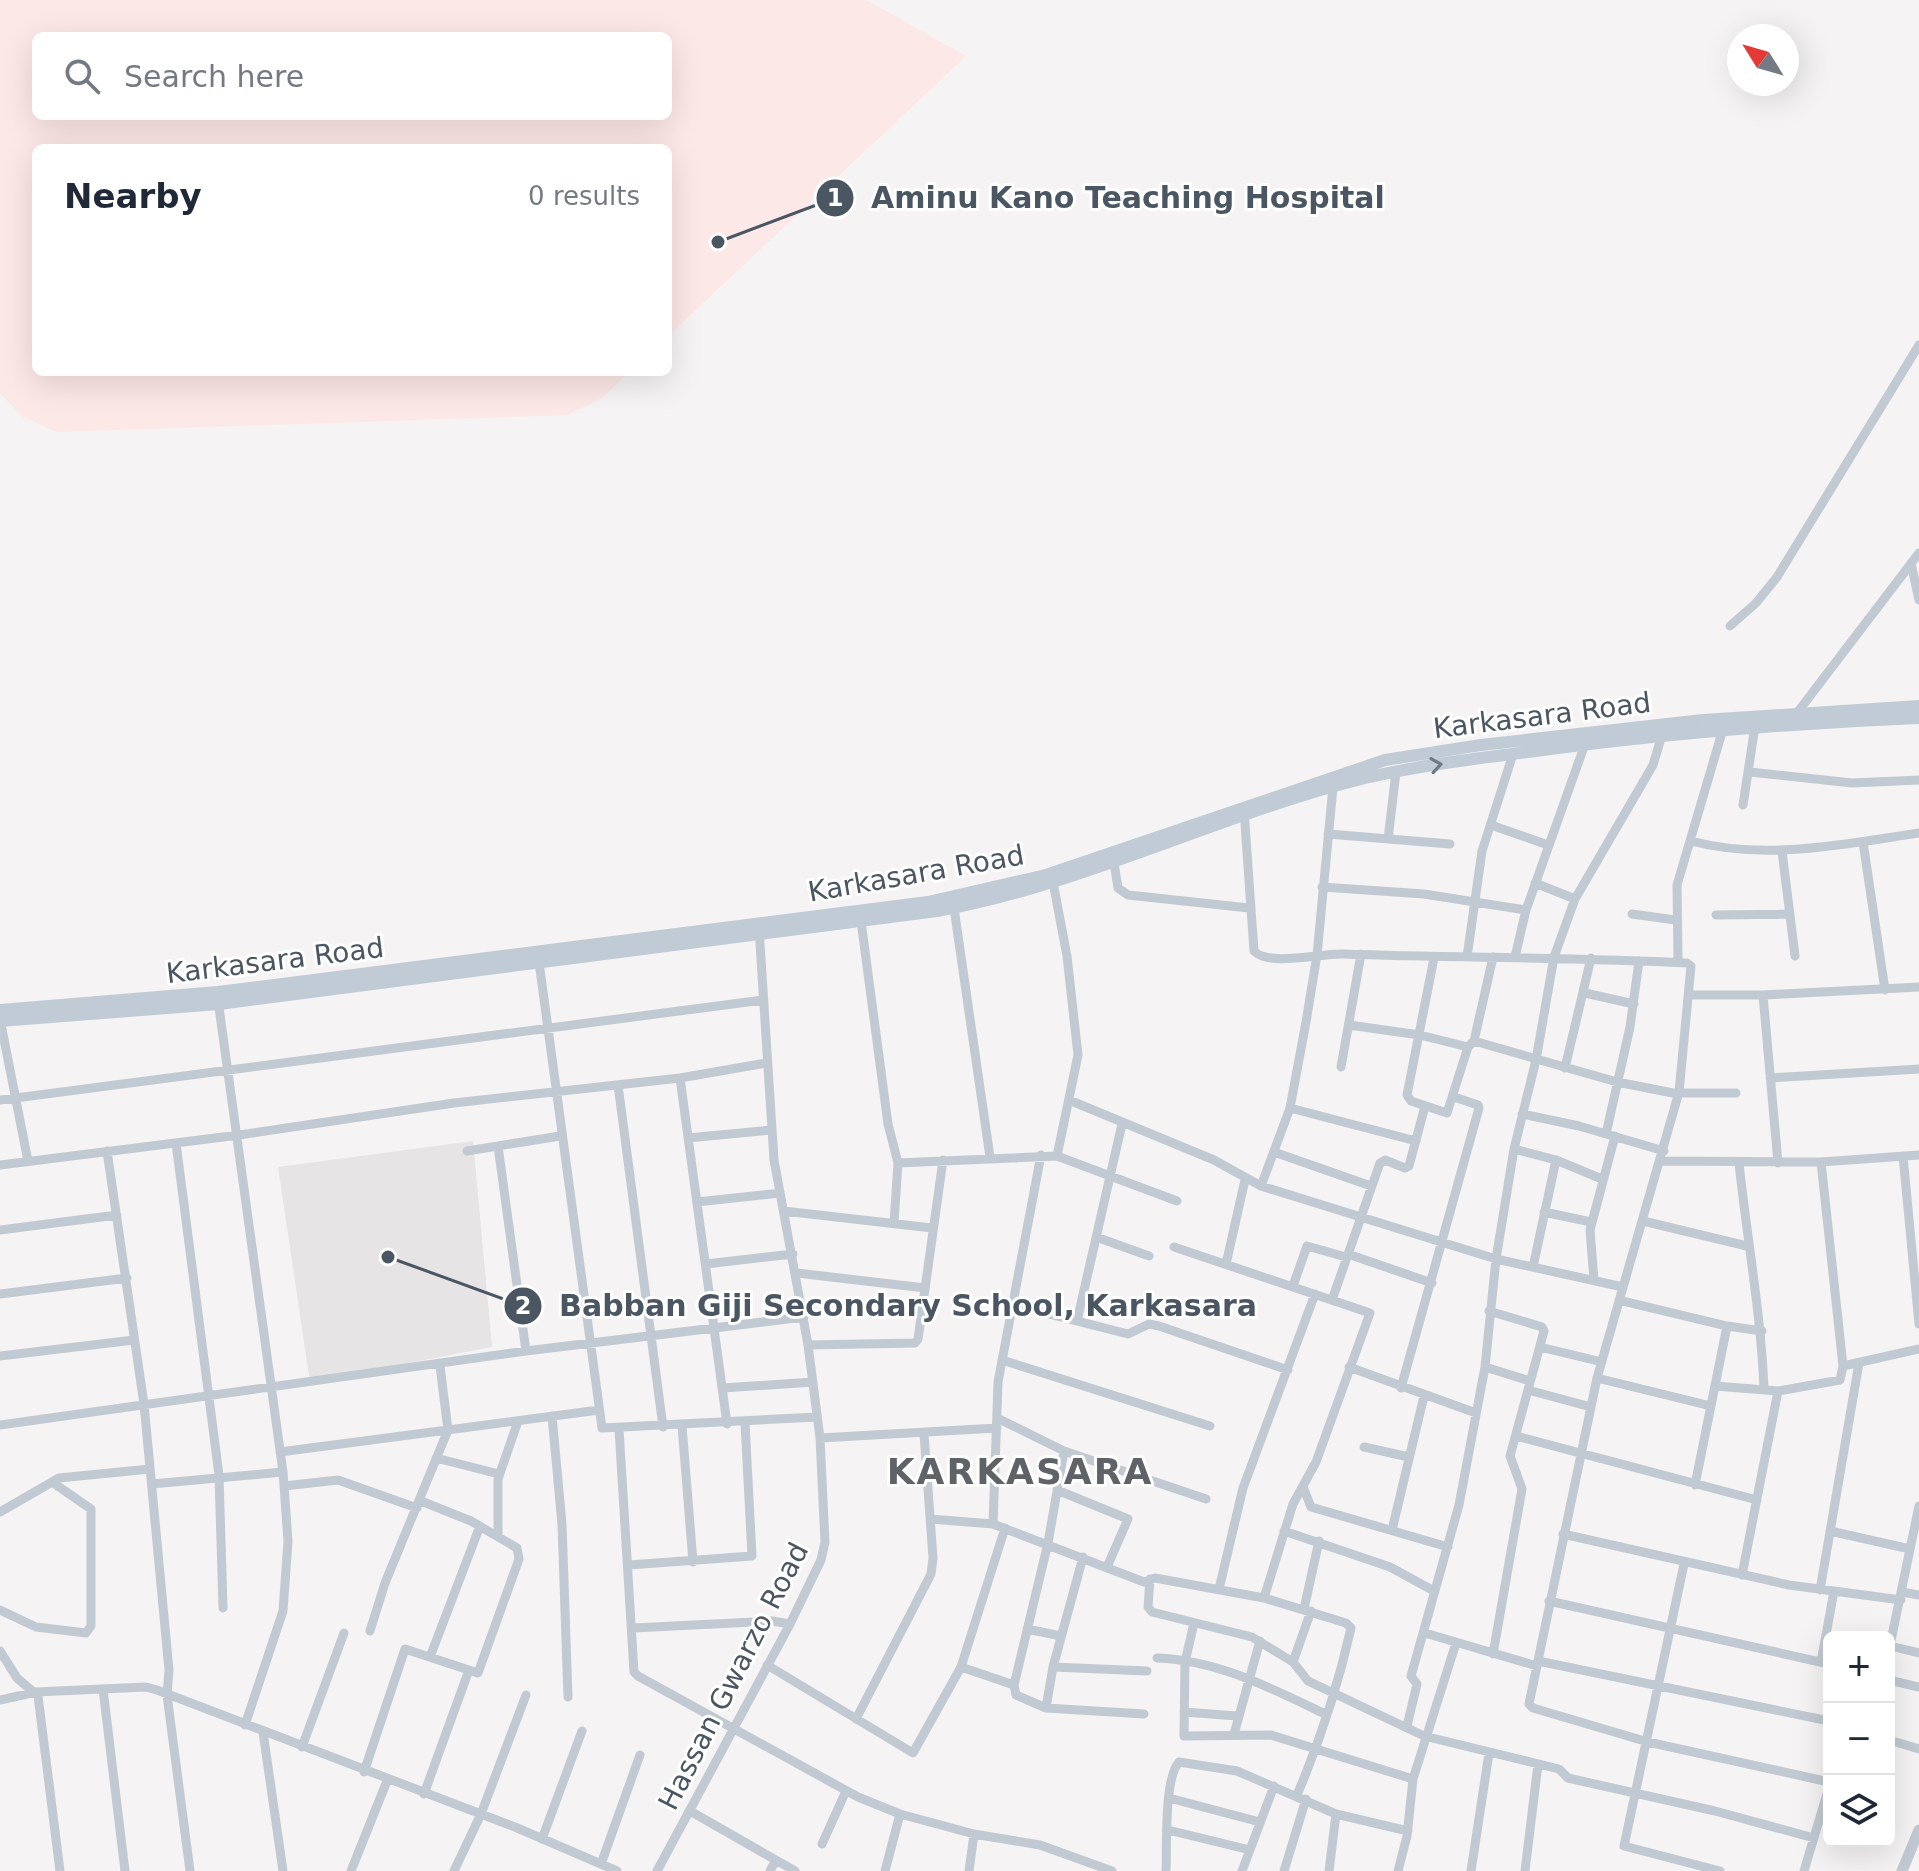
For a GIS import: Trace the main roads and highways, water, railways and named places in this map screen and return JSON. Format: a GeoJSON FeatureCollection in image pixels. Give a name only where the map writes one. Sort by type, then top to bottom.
{"type":"FeatureCollection","features":[{"type":"Feature","properties":{"kind":"main road","name":"Karkasara Road"},"geometry":{"type":"LineString","coordinates":[[0,1021],[539,962],[928,902],[1114,863],[1372,763],[1454,749],[1703,720],[1919,706]]}},
{"type":"Feature","properties":{"kind":"main road","name":"Karkasara Road"},"geometry":{"type":"LineString","coordinates":[[1280,799],[1396,772],[1585,744],[1755,726],[1919,718]]}},
{"type":"Feature","properties":{"kind":"main road","name":"Karkasara Road"},"geometry":{"type":"LineString","coordinates":[[0,1010],[218,998],[759,928],[861,921],[954,908],[1053,878],[1245,812]]}},
{"type":"Feature","properties":{"kind":"place","name":"Aminu Kano Teaching Hospital"},"geometry":{"type":"Point","coordinates":[718,242]}},
{"type":"Feature","properties":{"kind":"place","name":"Babban Giji Secondary School, Karkasara"},"geometry":{"type":"Point","coordinates":[388,1257]}},
{"type":"Feature","properties":{"kind":"district","name":"KARKASARA"},"geometry":{"type":"Point","coordinates":[1020,1471]}}]}
